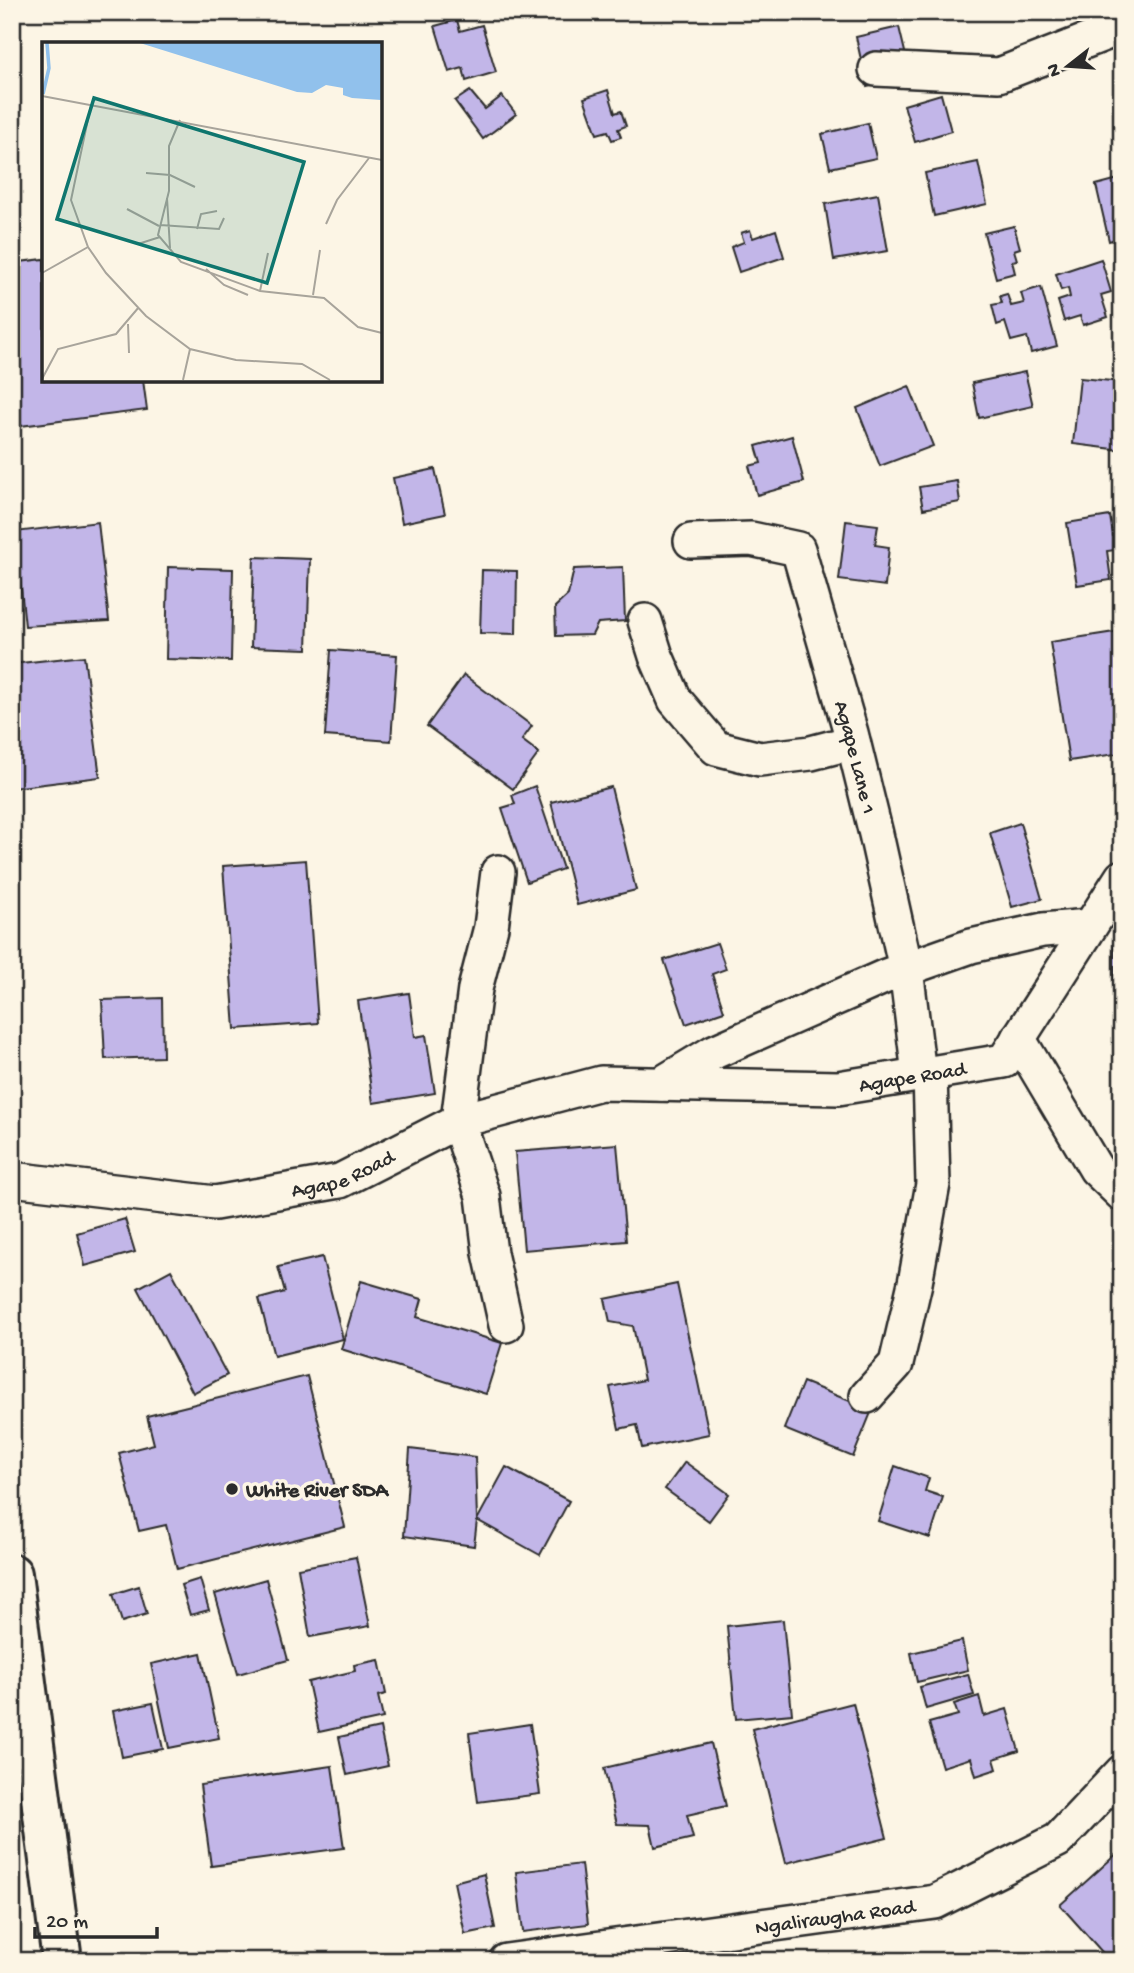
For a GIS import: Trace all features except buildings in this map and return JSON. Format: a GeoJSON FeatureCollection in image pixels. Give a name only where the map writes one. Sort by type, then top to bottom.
{"type":"FeatureCollection","features":[{"type":"Feature","properties":{"kind":"main road"},"geometry":{"type":"LineString","coordinates":[[12,1574],[62,1961]]}},
{"type":"Feature","properties":{"kind":"street"},"geometry":{"type":"LineString","coordinates":[[876,69],[999,75],[1122,27]]}},
{"type":"Feature","properties":{"kind":"street","name":"Agape Lane 1"},"geometry":{"type":"LineString","coordinates":[[691,541],[751,539],[798,549],[853,742],[906,969],[924,1074],[933,1184],[915,1283],[896,1364],[867,1396]]}},
{"type":"Feature","properties":{"kind":"street"},"geometry":{"type":"LineString","coordinates":[[645,621],[675,701],[716,748],[760,759],[811,753],[853,742]]}},
{"type":"Feature","properties":{"kind":"street"},"geometry":{"type":"LineString","coordinates":[[498,872],[491,927],[475,989],[458,1121],[483,1196],[490,1252],[506,1325]]}},
{"type":"Feature","properties":{"kind":"street","name":"Agape Road"},"geometry":{"type":"LineString","coordinates":[[12,1179],[215,1203],[340,1181],[458,1121],[601,1083],[838,1088],[1004,1061],[1122,877]]}},
{"type":"Feature","properties":{"kind":"street"},"geometry":{"type":"LineString","coordinates":[[660,1084],[714,1052],[886,976],[971,946],[1043,930],[1089,926]]}},
{"type":"Feature","properties":{"kind":"street"},"geometry":{"type":"LineString","coordinates":[[1018,1038],[1096,1169],[1122,1194]]}},
{"type":"Feature","properties":{"kind":"street","name":"Ngaliraugha Road"},"geometry":{"type":"LineString","coordinates":[[506,1961],[935,1902],[1058,1840],[1122,1772]]}},
{"type":"Feature","properties":{"kind":"place","name":"White River SDA"},"geometry":{"type":"Point","coordinates":[232,1489]}}]}
